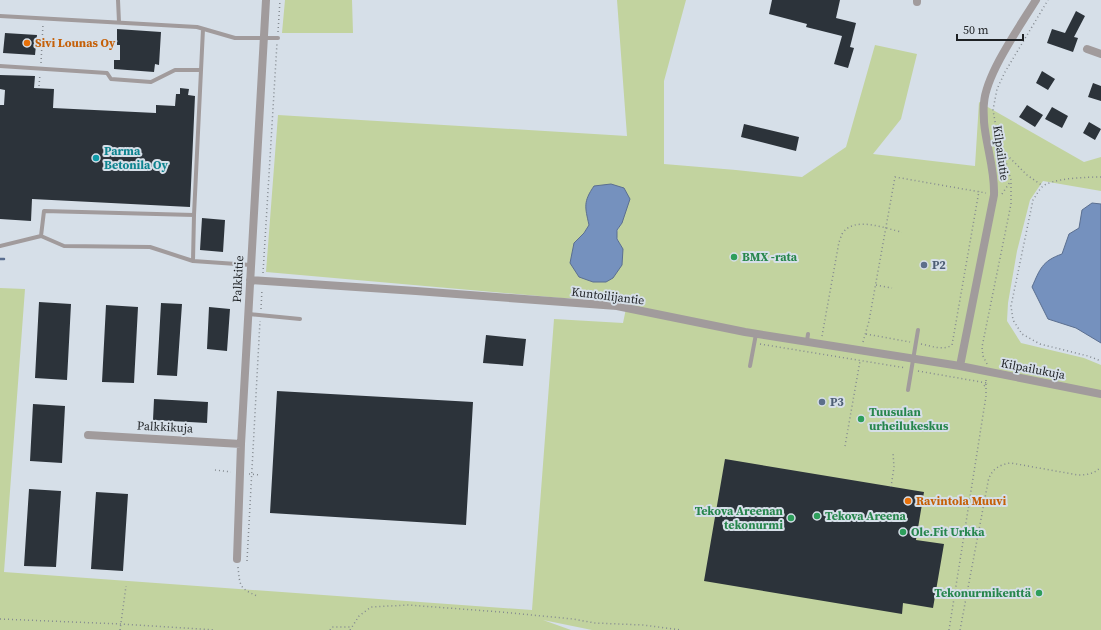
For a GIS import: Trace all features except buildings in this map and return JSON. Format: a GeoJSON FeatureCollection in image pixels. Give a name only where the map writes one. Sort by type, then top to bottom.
{"type":"FeatureCollection","features":[{"type":"Feature","properties":{"kind":"street","name":"Palkkitie"},"geometry":{"type":"LineString","coordinates":[[237,560],[241,444],[266,0]]}},
{"type":"Feature","properties":{"kind":"street","name":"Kilpailutie"},"geometry":{"type":"LineString","coordinates":[[960,366],[994,195],[993,170],[984,124],[984,103],[991,79],[1036,0]]}},
{"type":"Feature","properties":{"kind":"street"},"geometry":{"type":"LineString","coordinates":[[1087,49],[1101,54]]}},
{"type":"Feature","properties":{"kind":"street","name":"Kuntoilijantie"},"geometry":{"type":"LineString","coordinates":[[250,280],[617,306],[756,334],[808,338],[912,359],[960,366]]}},
{"type":"Feature","properties":{"kind":"street","name":"Kilpailukuja"},"geometry":{"type":"LineString","coordinates":[[960,366],[1101,394]]}},
{"type":"Feature","properties":{"kind":"street","name":"Palkkikuja"},"geometry":{"type":"LineString","coordinates":[[88,435],[241,444]]}},
{"type":"Feature","properties":{"kind":"lane"},"geometry":{"type":"LineString","coordinates":[[118,0],[119,22]]}},
{"type":"Feature","properties":{"kind":"lane"},"geometry":{"type":"LineString","coordinates":[[0,16],[197,26],[235,38],[278,38]]}},
{"type":"Feature","properties":{"kind":"lane"},"geometry":{"type":"LineString","coordinates":[[193,260],[203,29]]}},
{"type":"Feature","properties":{"kind":"lane"},"geometry":{"type":"LineString","coordinates":[[0,66],[107,73],[111,79],[151,82],[175,70],[201,70]]}},
{"type":"Feature","properties":{"kind":"lane"},"geometry":{"type":"LineString","coordinates":[[41,236],[44,210],[194,215]]}},
{"type":"Feature","properties":{"kind":"lane"},"geometry":{"type":"LineString","coordinates":[[0,246],[41,236],[64,246],[150,247],[193,260],[251,265]]}},
{"type":"Feature","properties":{"kind":"lane"},"geometry":{"type":"LineString","coordinates":[[248,314],[300,319]]}},
{"type":"Feature","properties":{"kind":"lane"},"geometry":{"type":"LineString","coordinates":[[908,390],[910,369],[918,330]]}},
{"type":"Feature","properties":{"kind":"lane"},"geometry":{"type":"LineString","coordinates":[[750,366],[756,334]]}},
{"type":"Feature","properties":{"kind":"path"},"geometry":{"type":"LineString","coordinates":[[988,364],[983,356],[982,347],[1011,204],[1011,180],[997,133],[993,110],[997,89],[1005,72],[1048,0]]}},
{"type":"Feature","properties":{"kind":"path"},"geometry":{"type":"LineString","coordinates":[[39,86],[43,18]]}},
{"type":"Feature","properties":{"kind":"path"},"geometry":{"type":"LineString","coordinates":[[1003,151],[1027,175],[1043,186]]}},
{"type":"Feature","properties":{"kind":"path"},"geometry":{"type":"LineString","coordinates":[[863,342],[876,284],[895,177],[1001,196],[1011,180]]}},
{"type":"Feature","properties":{"kind":"path"},"geometry":{"type":"LineString","coordinates":[[1101,177],[1084,177],[1061,180],[1043,186],[1033,200],[1011,306],[1013,320],[1022,334],[1040,344],[1088,356],[1101,361]]}},
{"type":"Feature","properties":{"kind":"path"},"geometry":{"type":"LineString","coordinates":[[866,334],[942,348],[948,348],[952,345],[979,191]]}},
{"type":"Feature","properties":{"kind":"path"},"geometry":{"type":"LineString","coordinates":[[822,336],[839,242],[843,233],[850,227],[866,223],[902,232]]}},
{"type":"Feature","properties":{"kind":"path"},"geometry":{"type":"LineString","coordinates":[[876,284],[892,288]]}},
{"type":"Feature","properties":{"kind":"path"},"geometry":{"type":"LineString","coordinates":[[754,343],[987,383]]}},
{"type":"Feature","properties":{"kind":"path"},"geometry":{"type":"LineString","coordinates":[[845,446],[860,361]]}},
{"type":"Feature","properties":{"kind":"path"},"geometry":{"type":"LineString","coordinates":[[984,386],[987,383]]}},
{"type":"Feature","properties":{"kind":"path"},"geometry":{"type":"LineString","coordinates":[[950,630],[987,383]]}},
{"type":"Feature","properties":{"kind":"path"},"geometry":{"type":"LineString","coordinates":[[891,486],[894,467],[892,453]]}},
{"type":"Feature","properties":{"kind":"path"},"geometry":{"type":"LineString","coordinates":[[960,630],[991,473],[1004,464],[1011,463],[1078,475],[1091,474],[1101,467]]}},
{"type":"Feature","properties":{"kind":"path"},"geometry":{"type":"LineString","coordinates":[[237,560],[240,581],[244,590],[257,596]]}},
{"type":"Feature","properties":{"kind":"path"},"geometry":{"type":"LineString","coordinates":[[120,630],[126,586]]}},
{"type":"Feature","properties":{"kind":"path"},"geometry":{"type":"LineString","coordinates":[[350,630],[359,616],[371,607],[408,605],[501,612],[595,623],[643,625],[681,630]]}},
{"type":"Feature","properties":{"kind":"path"},"geometry":{"type":"LineString","coordinates":[[0,619],[215,630]]}},
{"type":"Feature","properties":{"kind":"path"},"geometry":{"type":"LineString","coordinates":[[330,630],[332,627],[352,627]]}},
{"type":"Feature","properties":{"kind":"green space"},"geometry":{"type":"Polygon","coordinates":[[[285,0],[352,0],[353,33],[282,33],[285,0]]]}},
{"type":"Feature","properties":{"kind":"green space","name":"Tuusulan urheilukeskus"},"geometry":{"type":"Polygon","coordinates":[[[617,0],[686,0],[664,81],[664,164],[802,177],[846,147],[875,45],[917,54],[901,119],[873,154],[975,166],[979,102],[1084,162],[1101,157],[1101,191],[1043,181],[1030,200],[1017,251],[1008,303],[1007,321],[1021,343],[1084,358],[1101,365],[1101,630],[592,630],[543,620],[571,630],[0,630],[0,288],[25,289],[4,572],[532,610],[554,319],[623,323],[628,299],[561,298],[266,272],[278,115],[627,136],[617,0]],[[622,223],[589,225],[584,233],[574,243],[623,249],[617,236],[618,230],[622,223]]]}},
{"type":"Feature","properties":{"kind":"water"},"geometry":{"type":"Polygon","coordinates":[[[611,184],[624,188],[630,199],[622,223],[617,230],[617,239],[623,249],[622,265],[613,278],[606,282],[593,282],[579,277],[570,263],[574,243],[584,233],[589,225],[586,205],[590,192],[594,186],[611,184]]]}},
{"type":"Feature","properties":{"kind":"water"},"geometry":{"type":"Polygon","coordinates":[[[1092,203],[1101,204],[1101,343],[1076,328],[1048,319],[1032,287],[1042,266],[1062,254],[1069,234],[1079,228],[1082,210],[1092,203]]]}},
{"type":"Feature","properties":{"kind":"place","name":"Sivi Lounas Oy"},"geometry":{"type":"Point","coordinates":[27,43]}},
{"type":"Feature","properties":{"kind":"place","name":"Parma Betonila Oy"},"geometry":{"type":"Point","coordinates":[96,158]}},
{"type":"Feature","properties":{"kind":"place","name":"BMX -rata"},"geometry":{"type":"Point","coordinates":[734,257]}},
{"type":"Feature","properties":{"kind":"place","name":"P2"},"geometry":{"type":"Point","coordinates":[924,265]}},
{"type":"Feature","properties":{"kind":"place","name":"P3"},"geometry":{"type":"Point","coordinates":[822,402]}},
{"type":"Feature","properties":{"kind":"place","name":"Tuusulan urheilukeskus"},"geometry":{"type":"Point","coordinates":[861,419]}},
{"type":"Feature","properties":{"kind":"place","name":"Ravintola Muuvi"},"geometry":{"type":"Point","coordinates":[908,501]}},
{"type":"Feature","properties":{"kind":"place","name":"Tekova Areena"},"geometry":{"type":"Point","coordinates":[817,516]}},
{"type":"Feature","properties":{"kind":"place","name":"Tekova Areenan tekonurmi"},"geometry":{"type":"Point","coordinates":[791,518]}},
{"type":"Feature","properties":{"kind":"place","name":"Ole.Fit Urkka"},"geometry":{"type":"Point","coordinates":[903,532]}},
{"type":"Feature","properties":{"kind":"place","name":"Tekonurmikenttä"},"geometry":{"type":"Point","coordinates":[1039,593]}}]}
